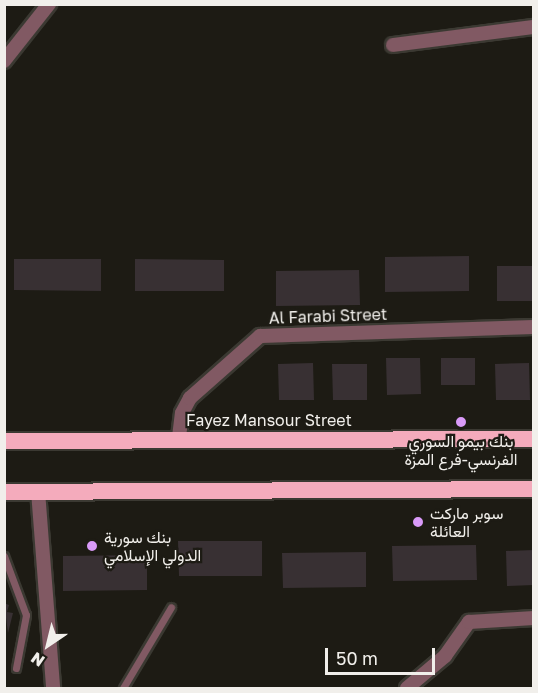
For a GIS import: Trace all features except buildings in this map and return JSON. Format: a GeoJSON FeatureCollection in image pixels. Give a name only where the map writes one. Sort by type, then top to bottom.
{"type":"FeatureCollection","features":[{"type":"Feature","properties":{"kind":"highway"},"geometry":{"type":"LineString","coordinates":[[4,430],[39,441]]}},
{"type":"Feature","properties":{"kind":"highway","name":"Fayez Mansour Street"},"geometry":{"type":"LineString","coordinates":[[4,441],[179,437],[534,439]]}},
{"type":"Feature","properties":{"kind":"highway"},"geometry":{"type":"LineString","coordinates":[[4,492],[534,489]]}},
{"type":"Feature","properties":{"kind":"street"},"geometry":{"type":"LineString","coordinates":[[4,61],[49,4]]}},
{"type":"Feature","properties":{"kind":"street"},"geometry":{"type":"LineString","coordinates":[[393,45],[534,27]]}},
{"type":"Feature","properties":{"kind":"street","name":"Al Farabi Street"},"geometry":{"type":"LineString","coordinates":[[179,437],[182,413],[190,398],[260,336],[534,327]]}},
{"type":"Feature","properties":{"kind":"street"},"geometry":{"type":"LineString","coordinates":[[38,491],[53,688]]}},
{"type":"Feature","properties":{"kind":"street"},"geometry":{"type":"LineString","coordinates":[[407,688],[445,656],[469,622],[534,618]]}},
{"type":"Feature","properties":{"kind":"lane"},"geometry":{"type":"LineString","coordinates":[[4,556],[26,615],[16,668]]}},
{"type":"Feature","properties":{"kind":"lane"},"geometry":{"type":"LineString","coordinates":[[123,688],[171,607]]}},
{"type":"Feature","properties":{"kind":"place","name":"بنك بيمو السوري الفرنسي-فرع المزة"},"geometry":{"type":"Point","coordinates":[461,422]}},
{"type":"Feature","properties":{"kind":"place","name":"سوبر ماركت العائلة"},"geometry":{"type":"Point","coordinates":[418,522]}},
{"type":"Feature","properties":{"kind":"place","name":"بنك سورية الدولي الإسلامي"},"geometry":{"type":"Point","coordinates":[92,546]}}]}
